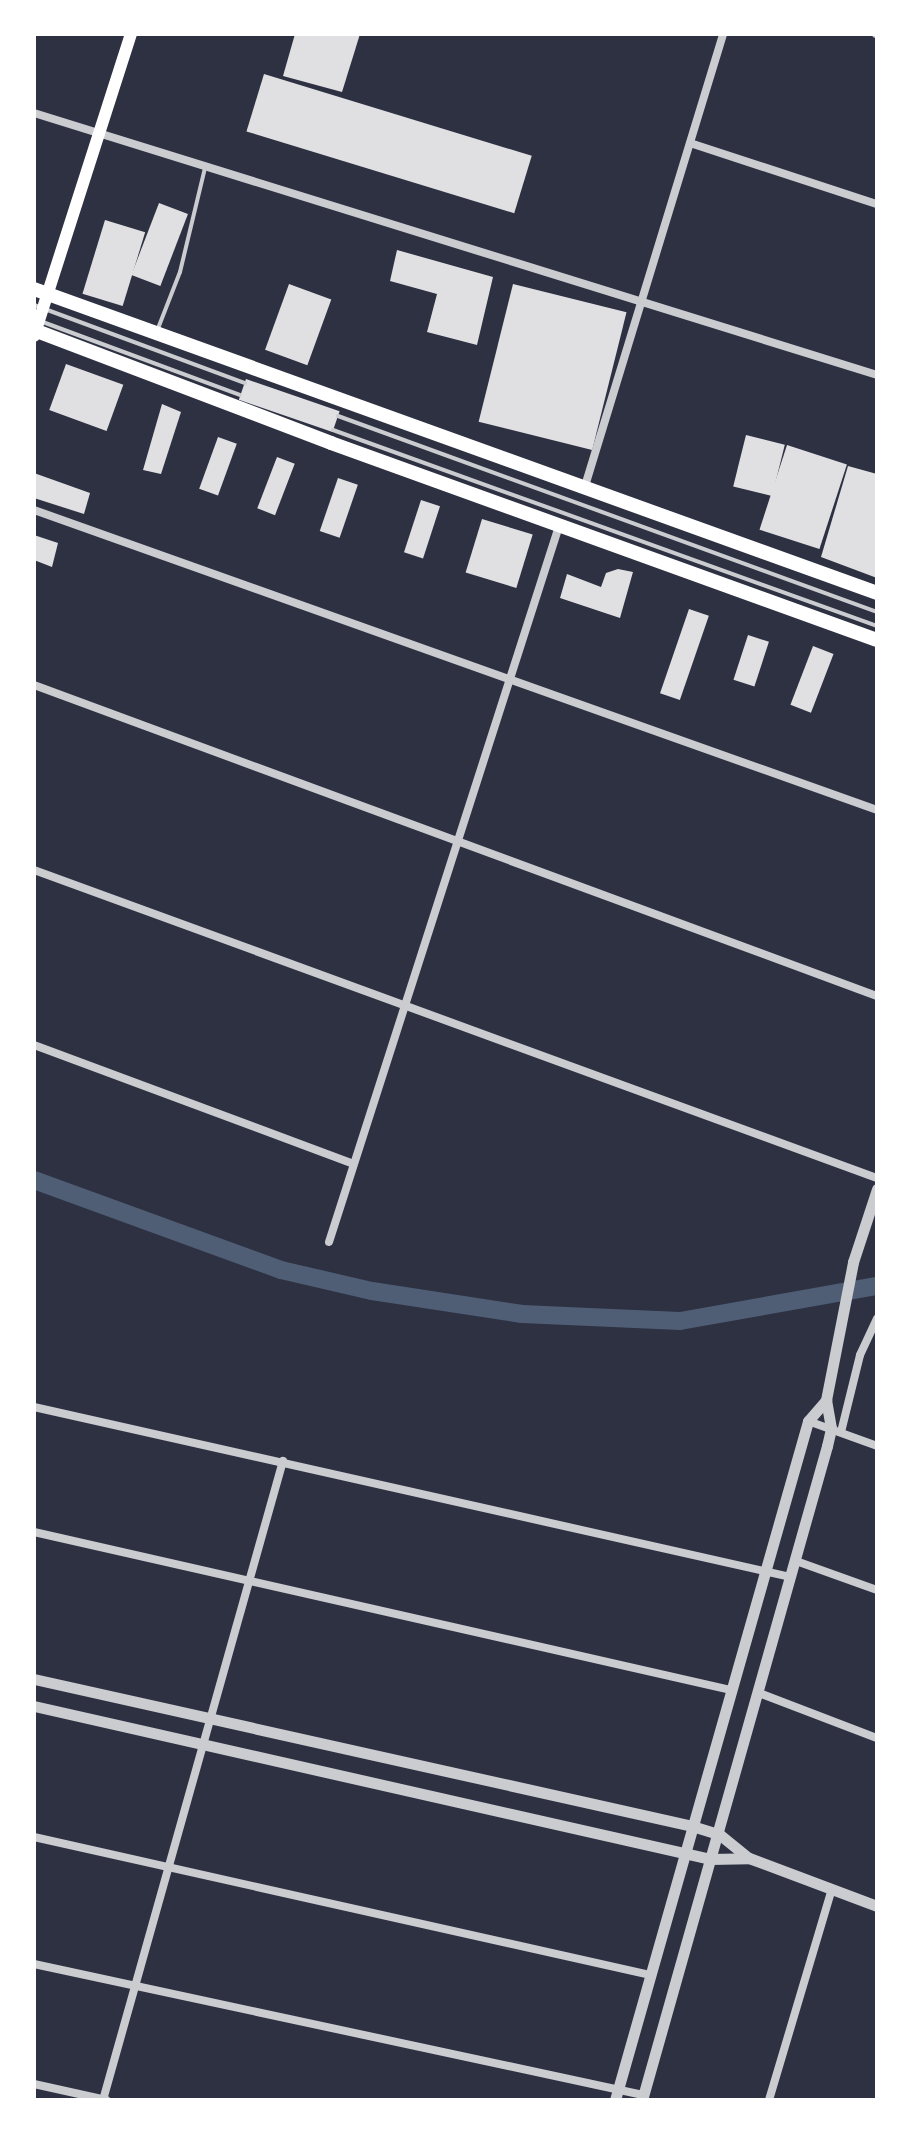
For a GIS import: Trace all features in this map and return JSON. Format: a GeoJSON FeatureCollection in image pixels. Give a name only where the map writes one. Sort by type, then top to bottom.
{"type":"FeatureCollection","features":[{"type":"Feature","properties":{"kind":"main road"},"geometry":{"type":"LineString","coordinates":[[37,315],[103,134],[131,34]]}},
{"type":"Feature","properties":{"kind":"main road"},"geometry":{"type":"LineString","coordinates":[[37,315],[157,334],[877,593]]}},
{"type":"Feature","properties":{"kind":"main road"},"geometry":{"type":"LineString","coordinates":[[37,315],[560,523],[877,640]]}},
{"type":"Feature","properties":{"kind":"street"},"geometry":{"type":"LineString","coordinates":[[585,486],[723,34]]}},
{"type":"Feature","properties":{"kind":"street"},"geometry":{"type":"LineString","coordinates":[[34,113],[877,375]]}},
{"type":"Feature","properties":{"kind":"street"},"geometry":{"type":"LineString","coordinates":[[690,143],[877,204]]}},
{"type":"Feature","properties":{"kind":"street"},"geometry":{"type":"LineString","coordinates":[[34,510],[877,810]]}},
{"type":"Feature","properties":{"kind":"street"},"geometry":{"type":"LineString","coordinates":[[329,1242],[560,523]]}},
{"type":"Feature","properties":{"kind":"street"},"geometry":{"type":"LineString","coordinates":[[34,685],[877,996]]}},
{"type":"Feature","properties":{"kind":"street"},"geometry":{"type":"LineString","coordinates":[[34,870],[877,1178]]}},
{"type":"Feature","properties":{"kind":"street"},"geometry":{"type":"LineString","coordinates":[[34,1045],[352,1163]]}},
{"type":"Feature","properties":{"kind":"street"},"geometry":{"type":"LineString","coordinates":[[836,1430],[826,1400],[853,1262],[877,1189]]}},
{"type":"Feature","properties":{"kind":"street"},"geometry":{"type":"LineString","coordinates":[[34,1964],[642,2098],[791,1577],[860,1355],[877,1319]]}},
{"type":"Feature","properties":{"kind":"street"},"geometry":{"type":"LineString","coordinates":[[617,2094],[808,1421],[826,1400]]}},
{"type":"Feature","properties":{"kind":"street"},"geometry":{"type":"LineString","coordinates":[[34,1407],[766,1568],[791,1577]]}},
{"type":"Feature","properties":{"kind":"street"},"geometry":{"type":"LineString","coordinates":[[808,1421],[877,1446]]}},
{"type":"Feature","properties":{"kind":"street"},"geometry":{"type":"LineString","coordinates":[[34,2084],[105,2100],[283,1461]]}},
{"type":"Feature","properties":{"kind":"street"},"geometry":{"type":"LineString","coordinates":[[34,1532],[731,1690]]}},
{"type":"Feature","properties":{"kind":"street"},"geometry":{"type":"LineString","coordinates":[[796,1561],[877,1590]]}},
{"type":"Feature","properties":{"kind":"street"},"geometry":{"type":"LineString","coordinates":[[34,1679],[692,1826],[719,1834],[749,1858],[877,1906]]}},
{"type":"Feature","properties":{"kind":"street"},"geometry":{"type":"LineString","coordinates":[[759,1693],[877,1738]]}},
{"type":"Feature","properties":{"kind":"street"},"geometry":{"type":"LineString","coordinates":[[34,1706],[710,1859],[749,1858]]}},
{"type":"Feature","properties":{"kind":"street"},"geometry":{"type":"LineString","coordinates":[[34,1837],[650,1975]]}},
{"type":"Feature","properties":{"kind":"street"},"geometry":{"type":"LineString","coordinates":[[769,2100],[832,1889]]}},
{"type":"Feature","properties":{"kind":"lane"},"geometry":{"type":"LineString","coordinates":[[157,334],[180,272],[205,166]]}},
{"type":"Feature","properties":{"kind":"lane"},"geometry":{"type":"LineString","coordinates":[[37,315],[245,383]]}},
{"type":"Feature","properties":{"kind":"lane"},"geometry":{"type":"LineString","coordinates":[[37,315],[240,395]]}},
{"type":"Feature","properties":{"kind":"lane"},"geometry":{"type":"LineString","coordinates":[[338,416],[877,612]]}},
{"type":"Feature","properties":{"kind":"lane"},"geometry":{"type":"LineString","coordinates":[[333,430],[877,626]]}},
{"type":"Feature","properties":{"kind":"building"},"geometry":{"type":"Polygon","coordinates":[[[295,34],[360,34],[342,92],[283,76],[295,34]]]}},
{"type":"Feature","properties":{"kind":"building"},"geometry":{"type":"Polygon","coordinates":[[[264,74],[532,156],[514,213],[246,131],[264,74]]]}},
{"type":"Feature","properties":{"kind":"building"},"geometry":{"type":"Polygon","coordinates":[[[159,203],[188,214],[160,286],[131,275],[159,203]]]}},
{"type":"Feature","properties":{"kind":"building"},"geometry":{"type":"Polygon","coordinates":[[[105,220],[145,232],[123,306],[82,294],[105,220]]]}},
{"type":"Feature","properties":{"kind":"building"},"geometry":{"type":"Polygon","coordinates":[[[397,250],[493,277],[477,345],[427,332],[437,294],[390,281],[397,250]]]}},
{"type":"Feature","properties":{"kind":"building"},"geometry":{"type":"Polygon","coordinates":[[[289,284],[331,299],[307,365],[265,350],[289,284]]]}},
{"type":"Feature","properties":{"kind":"building"},"geometry":{"type":"Polygon","coordinates":[[[513,284],[627,312],[592,450],[479,422],[513,284]]]}},
{"type":"Feature","properties":{"kind":"building"},"geometry":{"type":"Polygon","coordinates":[[[66,364],[123,385],[107,431],[49,410],[66,364]]]}},
{"type":"Feature","properties":{"kind":"building"},"geometry":{"type":"Polygon","coordinates":[[[246,379],[340,411],[332,432],[239,400],[246,379]]]}},
{"type":"Feature","properties":{"kind":"building"},"geometry":{"type":"Polygon","coordinates":[[[162,404],[181,412],[161,474],[143,470],[162,404]]]}},
{"type":"Feature","properties":{"kind":"building"},"geometry":{"type":"Polygon","coordinates":[[[746,435],[785,445],[772,496],[733,486],[746,435]]]}},
{"type":"Feature","properties":{"kind":"building"},"geometry":{"type":"Polygon","coordinates":[[[218,437],[237,444],[218,496],[199,489],[218,437]]]}},
{"type":"Feature","properties":{"kind":"building"},"geometry":{"type":"Polygon","coordinates":[[[787,445],[847,464],[819,549],[759,530],[787,445]]]}},
{"type":"Feature","properties":{"kind":"building"},"geometry":{"type":"Polygon","coordinates":[[[277,457],[295,464],[275,515],[257,508],[277,457]]]}},
{"type":"Feature","properties":{"kind":"building"},"geometry":{"type":"Polygon","coordinates":[[[848,466],[877,474],[877,578],[821,557],[848,466]]]}},
{"type":"Feature","properties":{"kind":"building"},"geometry":{"type":"Polygon","coordinates":[[[34,473],[90,493],[84,514],[34,498],[34,473]]]}},
{"type":"Feature","properties":{"kind":"building"},"geometry":{"type":"Polygon","coordinates":[[[338,478],[358,485],[340,538],[320,531],[338,478]]]}},
{"type":"Feature","properties":{"kind":"building"},"geometry":{"type":"Polygon","coordinates":[[[421,500],[440,506],[423,558],[404,552],[421,500]]]}},
{"type":"Feature","properties":{"kind":"building"},"geometry":{"type":"Polygon","coordinates":[[[482,519],[533,534],[516,588],[466,573],[482,519]]]}},
{"type":"Feature","properties":{"kind":"building"},"geometry":{"type":"Polygon","coordinates":[[[34,535],[58,543],[52,567],[34,560],[34,535]]]}},
{"type":"Feature","properties":{"kind":"building"},"geometry":{"type":"Polygon","coordinates":[[[618,569],[633,572],[620,618],[560,598],[567,574],[601,587],[606,573],[618,569]]]}},
{"type":"Feature","properties":{"kind":"building"},"geometry":{"type":"Polygon","coordinates":[[[689,609],[709,616],[680,700],[660,693],[689,609]]]}},
{"type":"Feature","properties":{"kind":"building"},"geometry":{"type":"Polygon","coordinates":[[[748,635],[769,642],[754,686],[733,680],[748,635]]]}},
{"type":"Feature","properties":{"kind":"building"},"geometry":{"type":"Polygon","coordinates":[[[813,646],[834,654],[811,713],[790,705],[813,646]]]}},
{"type":"Feature","properties":{"kind":"waterway"},"geometry":{"type":"LineString","coordinates":[[34,1180],[281,1270],[372,1291],[522,1314],[680,1321],[877,1286]]}}]}
